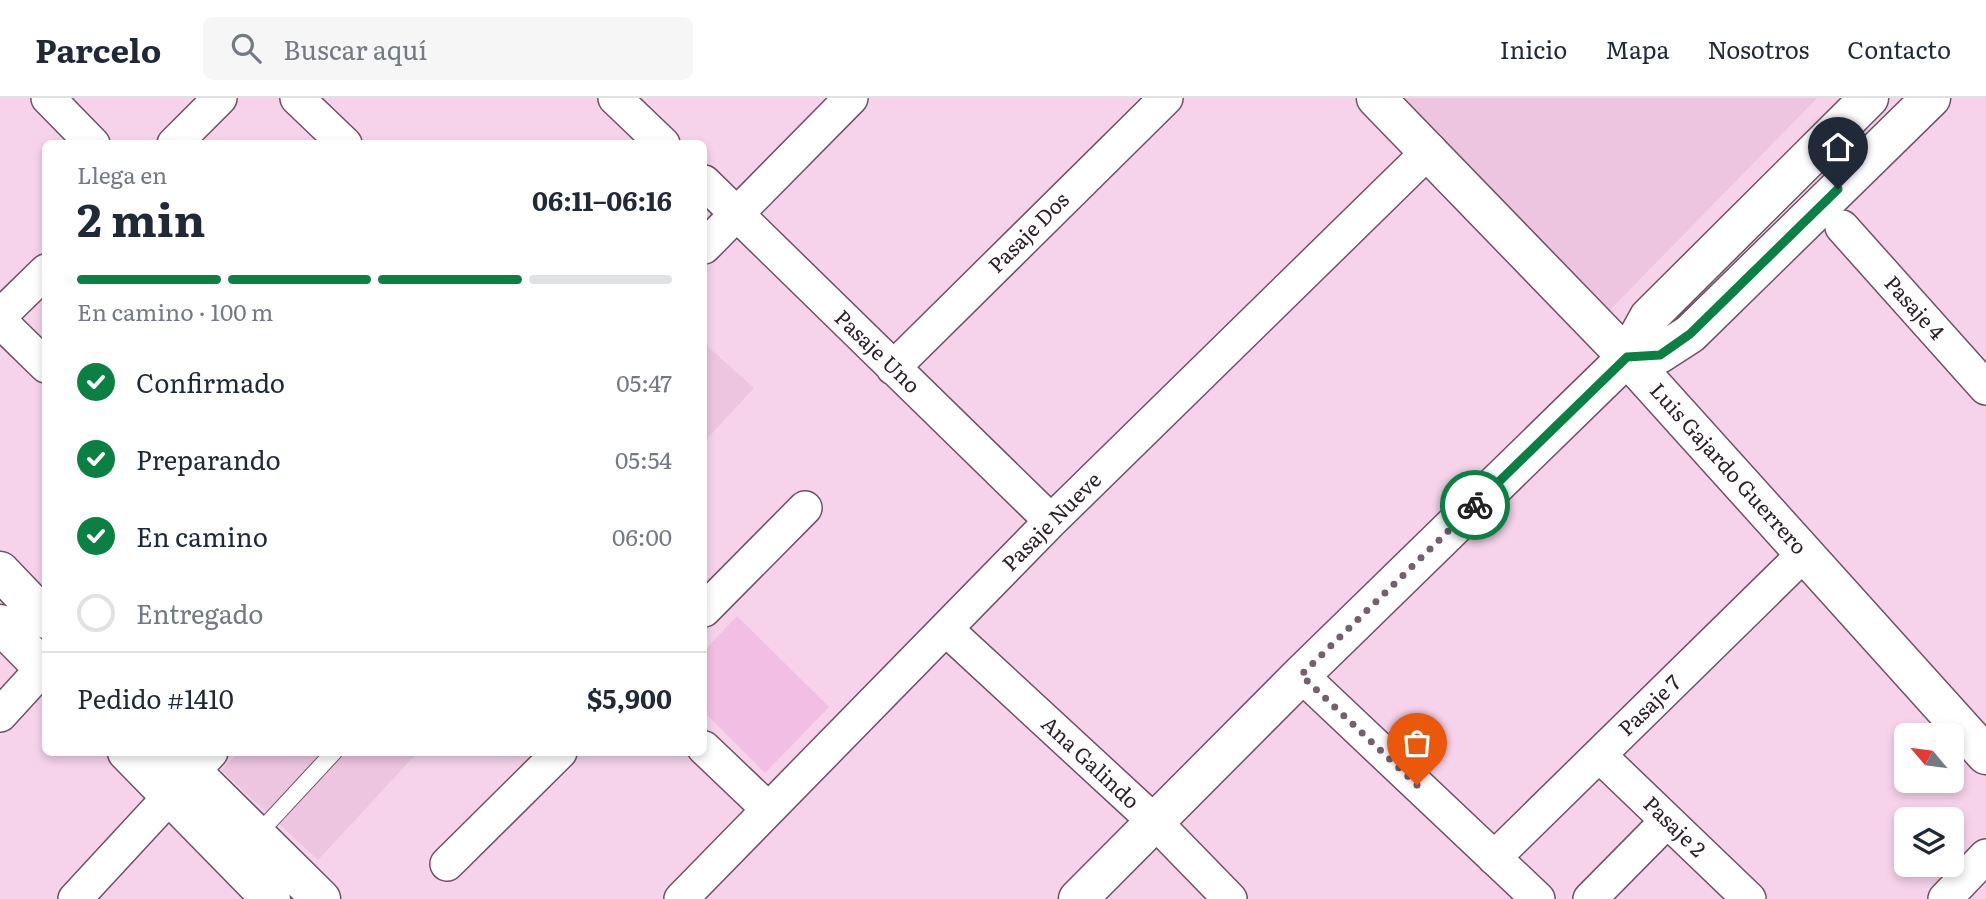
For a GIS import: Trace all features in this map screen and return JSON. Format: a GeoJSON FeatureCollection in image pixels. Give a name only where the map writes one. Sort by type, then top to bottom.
{"type":"FeatureCollection","features":[{"type":"Feature","properties":{"kind":"street"},"geometry":{"type":"LineString","coordinates":[[48,98],[89,140]]}},
{"type":"Feature","properties":{"kind":"street"},"geometry":{"type":"LineString","coordinates":[[178,140],[220,98]]}},
{"type":"Feature","properties":{"kind":"street"},"geometry":{"type":"LineString","coordinates":[[297,98],[341,140]]}},
{"type":"Feature","properties":{"kind":"street"},"geometry":{"type":"LineString","coordinates":[[615,98],[659,140]]}},
{"type":"Feature","properties":{"kind":"street"},"geometry":{"type":"LineString","coordinates":[[707,244],[851,98]]}},
{"type":"Feature","properties":{"kind":"street","name":"Pasaje Dos"},"geometry":{"type":"LineString","coordinates":[[893,368],[1166,98]]}},
{"type":"Feature","properties":{"kind":"street","name":"Luis Gajardo Guerrero"},"geometry":{"type":"LineString","coordinates":[[1376,98],[1430,150],[1627,357],[1986,754]]}},
{"type":"Feature","properties":{"kind":"street"},"geometry":{"type":"LineString","coordinates":[[1078,899],[1156,824],[1301,675],[1627,357],[1649,317],[1869,98]]}},
{"type":"Feature","properties":{"kind":"street"},"geometry":{"type":"LineString","coordinates":[[1627,357],[1660,355],[1690,334],[1931,98]]}},
{"type":"Feature","properties":{"kind":"street","name":"Pasaje Nueve"},"geometry":{"type":"LineString","coordinates":[[681,899],[947,630],[1051,520],[1430,150]]}},
{"type":"Feature","properties":{"kind":"street","name":"Pasaje Uno"},"geometry":{"type":"LineString","coordinates":[[707,185],[1051,520]]}},
{"type":"Feature","properties":{"kind":"street","name":"Pasaje 4"},"geometry":{"type":"LineString","coordinates":[[1842,228],[1986,388]]}},
{"type":"Feature","properties":{"kind":"street"},"geometry":{"type":"LineString","coordinates":[[42,275],[0,319],[42,362]]}},
{"type":"Feature","properties":{"kind":"street"},"geometry":{"type":"LineString","coordinates":[[707,607],[806,508]]}},
{"type":"Feature","properties":{"kind":"street","name":"Pasaje 7"},"geometry":{"type":"LineString","coordinates":[[1494,858],[1805,553]]}},
{"type":"Feature","properties":{"kind":"street"},"geometry":{"type":"LineString","coordinates":[[0,571],[42,615]]}},
{"type":"Feature","properties":{"kind":"street"},"geometry":{"type":"LineString","coordinates":[[0,624],[42,668]]}},
{"type":"Feature","properties":{"kind":"street","name":"Ana Galindo"},"geometry":{"type":"LineString","coordinates":[[947,630],[1156,824],[1230,899]]}},
{"type":"Feature","properties":{"kind":"street"},"geometry":{"type":"LineString","coordinates":[[0,715],[42,672]]}},
{"type":"Feature","properties":{"kind":"street"},"geometry":{"type":"LineString","coordinates":[[1301,675],[1538,899]]}},
{"type":"Feature","properties":{"kind":"street"},"geometry":{"type":"LineString","coordinates":[[707,751],[768,809]]}},
{"type":"Feature","properties":{"kind":"street","name":"Pasaje 2"},"geometry":{"type":"LineString","coordinates":[[1599,755],[1749,899]]}},
{"type":"Feature","properties":{"kind":"street"},"geometry":{"type":"LineString","coordinates":[[141,756],[186,769],[321,899]]}},
{"type":"Feature","properties":{"kind":"street"},"geometry":{"type":"LineString","coordinates":[[447,864],[556,756]]}},
{"type":"Feature","properties":{"kind":"street"},"geometry":{"type":"LineString","coordinates":[[75,899],[186,769]]}},
{"type":"Feature","properties":{"kind":"street"},"geometry":{"type":"LineString","coordinates":[[186,769],[271,899]]}},
{"type":"Feature","properties":{"kind":"street"},"geometry":{"type":"LineString","coordinates":[[1590,899],[1667,821]]}},
{"type":"Feature","properties":{"kind":"street"},"geometry":{"type":"LineString","coordinates":[[1945,899],[1986,856]]}},
{"type":"Feature","properties":{"kind":"lane"},"geometry":{"type":"LineString","coordinates":[[256,836],[330,756]]}},
{"type":"Feature","properties":{"kind":"shaded area"},"geometry":{"type":"Polygon","coordinates":[[[1397,98],[1817,98],[1607,313],[1397,98]]]}},
{"type":"Feature","properties":{"kind":"shaded area"},"geometry":{"type":"Polygon","coordinates":[[[707,346],[754,388],[707,439],[707,346]]]}},
{"type":"Feature","properties":{"kind":"shaded area"},"geometry":{"type":"Polygon","coordinates":[[[737,616],[829,707],[765,773],[707,715],[707,648],[737,616]]]}},
{"type":"Feature","properties":{"kind":"shaded area"},"geometry":{"type":"Polygon","coordinates":[[[235,756],[414,756],[318,860],[221,770],[235,756]]]}},
{"type":"Feature","properties":{"kind":"way so far"},"geometry":{"type":"LineString","coordinates":[[1417,785],[1301,675],[1475,505]]}},
{"type":"Feature","properties":{"kind":"route"},"geometry":{"type":"LineString","coordinates":[[1475,505],[1627,357],[1660,355],[1690,334],[1838,189]]}}]}
